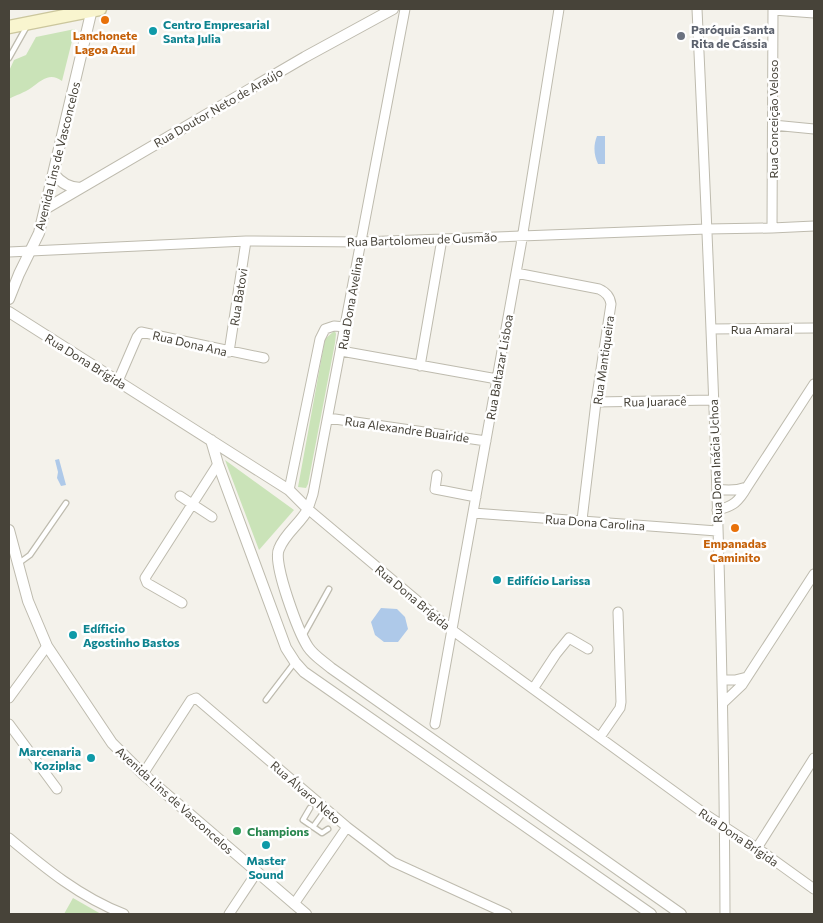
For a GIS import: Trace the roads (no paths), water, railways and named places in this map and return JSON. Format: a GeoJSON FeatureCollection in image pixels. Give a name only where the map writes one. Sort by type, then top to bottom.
{"type":"FeatureCollection","features":[{"type":"Feature","properties":{"kind":"main road"},"geometry":{"type":"LineString","coordinates":[[9,27],[95,10]]}},
{"type":"Feature","properties":{"kind":"street","name":"Rua Doutor Neto de Araújo"},"geometry":{"type":"LineString","coordinates":[[45,209],[289,66],[393,9]]}},
{"type":"Feature","properties":{"kind":"street","name":"Rua Dona Avelina"},"geometry":{"type":"LineString","coordinates":[[308,508],[313,494],[346,326],[405,9]]}},
{"type":"Feature","properties":{"kind":"street","name":"Rua Baltazar Lisboa"},"geometry":{"type":"LineString","coordinates":[[435,724],[516,273],[559,9]]}},
{"type":"Feature","properties":{"kind":"street","name":"Rua Dona Inácia Uchoa"},"geometry":{"type":"LineString","coordinates":[[697,9],[718,510],[717,531],[723,703],[725,914]]}},
{"type":"Feature","properties":{"kind":"street"},"geometry":{"type":"LineString","coordinates":[[773,9],[814,13]]}},
{"type":"Feature","properties":{"kind":"street","name":"Rua Conceição Veloso"},"geometry":{"type":"LineString","coordinates":[[772,228],[773,9]]}},
{"type":"Feature","properties":{"kind":"street","name":"Avenida Lins de Vasconcelos"},"geometry":{"type":"LineString","coordinates":[[9,299],[39,233],[95,10]]}},
{"type":"Feature","properties":{"kind":"street"},"geometry":{"type":"LineString","coordinates":[[772,125],[814,129]]}},
{"type":"Feature","properties":{"kind":"street"},"geometry":{"type":"LineString","coordinates":[[54,174],[68,186],[81,188]]}},
{"type":"Feature","properties":{"kind":"street","name":"Rua Bartolomeu de Gusmão"},"geometry":{"type":"LineString","coordinates":[[9,252],[246,241],[361,242],[814,226]]}},
{"type":"Feature","properties":{"kind":"street"},"geometry":{"type":"LineString","coordinates":[[420,366],[442,239]]}},
{"type":"Feature","properties":{"kind":"street","name":"Rua Batovi"},"geometry":{"type":"LineString","coordinates":[[230,352],[246,241]]}},
{"type":"Feature","properties":{"kind":"street","name":"Rua Mantiqueira"},"geometry":{"type":"LineString","coordinates":[[516,273],[599,289],[610,298],[611,304],[596,402],[582,520]]}},
{"type":"Feature","properties":{"kind":"street","name":"Rua Dona Brígida"},"geometry":{"type":"LineString","coordinates":[[9,312],[288,490],[452,630],[705,814],[814,889]]}},
{"type":"Feature","properties":{"kind":"street"},"geometry":{"type":"LineString","coordinates":[[288,490],[320,338],[325,329],[334,326],[346,326]]}},
{"type":"Feature","properties":{"kind":"street","name":"Rua Amaral"},"geometry":{"type":"LineString","coordinates":[[710,329],[814,328]]}},
{"type":"Feature","properties":{"kind":"street","name":"Rua Dona Ana"},"geometry":{"type":"LineString","coordinates":[[118,381],[136,337],[141,332],[264,358]]}},
{"type":"Feature","properties":{"kind":"street"},"geometry":{"type":"LineString","coordinates":[[341,351],[497,379]]}},
{"type":"Feature","properties":{"kind":"street"},"geometry":{"type":"LineString","coordinates":[[718,510],[729,508],[736,504],[813,390]]}},
{"type":"Feature","properties":{"kind":"street","name":"Rua Juaracê"},"geometry":{"type":"LineString","coordinates":[[596,402],[713,400]]}},
{"type":"Feature","properties":{"kind":"street","name":"Rua Alexandre Buairide"},"geometry":{"type":"LineString","coordinates":[[328,418],[486,441]]}},
{"type":"Feature","properties":{"kind":"street"},"geometry":{"type":"LineString","coordinates":[[211,440],[218,464],[286,648],[304,672],[651,914]]}},
{"type":"Feature","properties":{"kind":"street"},"geometry":{"type":"LineString","coordinates":[[182,603],[147,583],[145,578],[218,464]]}},
{"type":"Feature","properties":{"kind":"street"},"geometry":{"type":"LineString","coordinates":[[437,475],[435,489],[476,497]]}},
{"type":"Feature","properties":{"kind":"street"},"geometry":{"type":"LineString","coordinates":[[717,489],[738,491],[747,488]]}},
{"type":"Feature","properties":{"kind":"street"},"geometry":{"type":"LineString","coordinates":[[180,496],[212,517]]}},
{"type":"Feature","properties":{"kind":"street"},"geometry":{"type":"LineString","coordinates":[[308,508],[303,519],[278,549],[277,565],[309,649],[331,668],[681,914]]}},
{"type":"Feature","properties":{"kind":"street","name":"Rua Dona Carolina"},"geometry":{"type":"LineString","coordinates":[[473,513],[717,531]]}},
{"type":"Feature","properties":{"kind":"street","name":"Avenida Lins de Vasconcelos"},"geometry":{"type":"LineString","coordinates":[[9,530],[28,601],[47,646],[112,743],[143,774],[306,914]]}},
{"type":"Feature","properties":{"kind":"street"},"geometry":{"type":"LineString","coordinates":[[723,703],[733,695],[747,677],[814,574]]}},
{"type":"Feature","properties":{"kind":"street"},"geometry":{"type":"LineString","coordinates":[[600,737],[620,708],[621,702],[618,612]]}},
{"type":"Feature","properties":{"kind":"street"},"geometry":{"type":"LineString","coordinates":[[533,689],[568,639],[571,638],[588,649]]}},
{"type":"Feature","properties":{"kind":"street"},"geometry":{"type":"LineString","coordinates":[[9,698],[47,646]]}},
{"type":"Feature","properties":{"kind":"street"},"geometry":{"type":"LineString","coordinates":[[722,680],[735,680],[747,677]]}},
{"type":"Feature","properties":{"kind":"street","name":"Rua Álvaro Neto"},"geometry":{"type":"LineString","coordinates":[[143,774],[191,700],[196,698],[347,827],[394,862],[507,914]]}},
{"type":"Feature","properties":{"kind":"street"},"geometry":{"type":"LineString","coordinates":[[9,724],[57,789]]}},
{"type":"Feature","properties":{"kind":"street"},"geometry":{"type":"LineString","coordinates":[[757,848],[814,758]]}},
{"type":"Feature","properties":{"kind":"street"},"geometry":{"type":"LineString","coordinates":[[294,904],[347,827]]}},
{"type":"Feature","properties":{"kind":"street"},"geometry":{"type":"LineString","coordinates":[[9,838],[68,885],[124,914]]}},
{"type":"Feature","properties":{"kind":"street"},"geometry":{"type":"LineString","coordinates":[[229,914],[257,872]]}},
{"type":"Feature","properties":{"kind":"lane"},"geometry":{"type":"LineString","coordinates":[[9,58],[28,24]]}},
{"type":"Feature","properties":{"kind":"lane"},"geometry":{"type":"LineString","coordinates":[[18,564],[30,555],[66,503]]}},
{"type":"Feature","properties":{"kind":"lane"},"geometry":{"type":"LineString","coordinates":[[303,637],[329,589]]}},
{"type":"Feature","properties":{"kind":"lane"},"geometry":{"type":"LineString","coordinates":[[266,700],[295,662]]}},
{"type":"Feature","properties":{"kind":"lane"},"geometry":{"type":"LineString","coordinates":[[310,808],[304,820],[322,833],[328,829]]}},
{"type":"Feature","properties":{"kind":"lane"},"geometry":{"type":"LineString","coordinates":[[313,827],[326,809]]}},
{"type":"Feature","properties":{"kind":"water"},"geometry":{"type":"Polygon","coordinates":[[[597,136],[605,136],[605,164],[598,164],[596,157],[597,136]]]}},
{"type":"Feature","properties":{"kind":"water"},"geometry":{"type":"Polygon","coordinates":[[[59,459],[66,485],[61,486],[57,478],[58,472],[55,460],[59,459]]]}},
{"type":"Feature","properties":{"kind":"water"},"geometry":{"type":"Polygon","coordinates":[[[381,608],[397,609],[405,617],[408,629],[398,642],[384,642],[375,635],[371,622],[381,608]]]}},
{"type":"Feature","properties":{"kind":"place","name":"Lanchonete Lagoa Azul"},"geometry":{"type":"Point","coordinates":[105,20]}},
{"type":"Feature","properties":{"kind":"place","name":"Centro Empresarial Santa Julia"},"geometry":{"type":"Point","coordinates":[153,31]}},
{"type":"Feature","properties":{"kind":"place","name":"Paróquia Santa Rita de Cássia"},"geometry":{"type":"Point","coordinates":[681,36]}},
{"type":"Feature","properties":{"kind":"place","name":"Empanadas Caminito"},"geometry":{"type":"Point","coordinates":[735,528]}},
{"type":"Feature","properties":{"kind":"place","name":"Edifício Larissa"},"geometry":{"type":"Point","coordinates":[497,580]}},
{"type":"Feature","properties":{"kind":"place","name":"Edíficio Agostinho Bastos"},"geometry":{"type":"Point","coordinates":[73,635]}},
{"type":"Feature","properties":{"kind":"place","name":"Marcenaria Koziplac"},"geometry":{"type":"Point","coordinates":[91,758]}},
{"type":"Feature","properties":{"kind":"place","name":"Champions"},"geometry":{"type":"Point","coordinates":[237,831]}},
{"type":"Feature","properties":{"kind":"place","name":"Master Sound"},"geometry":{"type":"Point","coordinates":[266,845]}}]}
